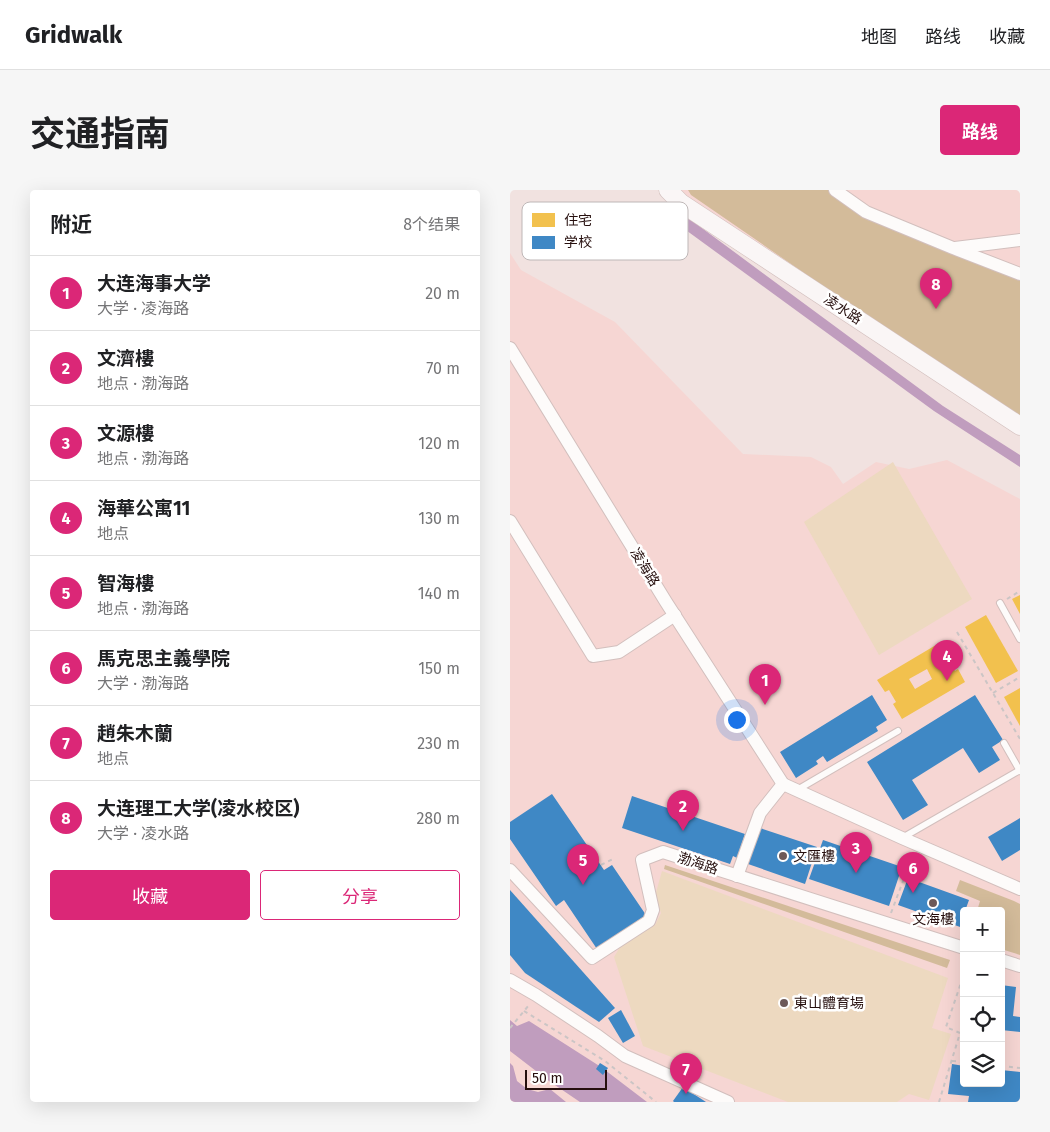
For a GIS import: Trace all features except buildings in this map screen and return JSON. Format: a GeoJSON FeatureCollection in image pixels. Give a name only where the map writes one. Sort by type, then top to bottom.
{"type":"FeatureCollection","features":[{"type":"Feature","properties":{"kind":"main road","name":"凌水路"},"geometry":{"type":"LineString","coordinates":[[668,190],[680,202]]}},
{"type":"Feature","properties":{"kind":"main road","name":"凌水路"},"geometry":{"type":"LineString","coordinates":[[688,208],[1020,426]]}},
{"type":"Feature","properties":{"kind":"street"},"geometry":{"type":"LineString","coordinates":[[835,190],[866,212],[1020,274]]}},
{"type":"Feature","properties":{"kind":"street"},"geometry":{"type":"LineString","coordinates":[[953,248],[1020,240]]}},
{"type":"Feature","properties":{"kind":"street","name":"凌海路"},"geometry":{"type":"LineString","coordinates":[[510,348],[675,616],[783,784]]}},
{"type":"Feature","properties":{"kind":"street"},"geometry":{"type":"LineString","coordinates":[[510,521],[593,656],[619,652],[675,616]]}},
{"type":"Feature","properties":{"kind":"street"},"geometry":{"type":"LineString","coordinates":[[737,876],[760,813],[783,784],[1020,889]]}},
{"type":"Feature","properties":{"kind":"street","name":"渤海路"},"geometry":{"type":"LineString","coordinates":[[510,870],[592,958],[649,921],[653,910],[642,860],[663,852],[960,947]]}},
{"type":"Feature","properties":{"kind":"street"},"geometry":{"type":"LineString","coordinates":[[1005,961],[1020,966]]}},
{"type":"Feature","properties":{"kind":"street"},"geometry":{"type":"LineString","coordinates":[[510,980],[536,995],[625,1056],[728,1102]]}},
{"type":"Feature","properties":{"kind":"lane"},"geometry":{"type":"LineString","coordinates":[[1000,603],[1020,639]]}},
{"type":"Feature","properties":{"kind":"lane"},"geometry":{"type":"LineString","coordinates":[[796,790],[898,731]]}},
{"type":"Feature","properties":{"kind":"lane"},"geometry":{"type":"LineString","coordinates":[[902,838],[1020,770],[1004,744]]}},
{"type":"Feature","properties":{"kind":"path"},"geometry":{"type":"LineString","coordinates":[[1000,603],[1020,591]]}},
{"type":"Feature","properties":{"kind":"path"},"geometry":{"type":"LineString","coordinates":[[957,632],[1020,739]]}},
{"type":"Feature","properties":{"kind":"path"},"geometry":{"type":"LineString","coordinates":[[993,693],[1020,677]]}},
{"type":"Feature","properties":{"kind":"path"},"geometry":{"type":"LineString","coordinates":[[887,924],[912,857]]}},
{"type":"Feature","properties":{"kind":"path"},"geometry":{"type":"LineString","coordinates":[[601,866],[615,858]]}},
{"type":"Feature","properties":{"kind":"path"},"geometry":{"type":"LineString","coordinates":[[939,1102],[960,1033],[946,1027],[960,986]]}},
{"type":"Feature","properties":{"kind":"path"},"geometry":{"type":"LineString","coordinates":[[510,1028],[524,1012],[605,1061],[656,1102]]}},
{"type":"Feature","properties":{"kind":"path"},"geometry":{"type":"LineString","coordinates":[[952,1061],[960,1062]]}},
{"type":"Feature","properties":{"kind":"path"},"geometry":{"type":"LineString","coordinates":[[1005,1066],[1020,1068]]}},
{"type":"Feature","properties":{"kind":"shaded area"},"geometry":{"type":"Polygon","coordinates":[[[677,190],[1020,190],[1020,419],[677,190]]]}},
{"type":"Feature","properties":{"kind":"shaded area"},"geometry":{"type":"Polygon","coordinates":[[[688,190],[835,190],[866,212],[1020,274],[1020,422],[691,195],[688,190]]]}},
{"type":"Feature","properties":{"kind":"shaded area"},"geometry":{"type":"Polygon","coordinates":[[[688,219],[943,406],[1020,455],[1020,467],[934,411],[688,232],[688,219]]]}},
{"type":"Feature","properties":{"kind":"shaded area"},"geometry":{"type":"Polygon","coordinates":[[[510,253],[521,270],[615,322],[743,454],[811,457],[831,467],[843,484],[876,462],[909,469],[947,460],[1020,499],[1020,1102],[510,1102],[510,253]]]}},
{"type":"Feature","properties":{"kind":"shaded area"},"geometry":{"type":"Polygon","coordinates":[[[893,462],[972,599],[879,655],[804,522],[893,462]]]}},
{"type":"Feature","properties":{"kind":"shaded area"},"geometry":{"type":"Polygon","coordinates":[[[665,865],[950,960],[947,968],[664,869],[665,865]]]}},
{"type":"Feature","properties":{"kind":"shaded area","name":"東山體育場"},"geometry":{"type":"Polygon","coordinates":[[[662,871],[948,978],[932,1028],[951,1034],[929,1100],[909,1094],[897,1102],[788,1102],[643,1046],[614,957],[623,942],[655,925],[661,913],[655,896],[662,871]]]}},
{"type":"Feature","properties":{"kind":"shaded area"},"geometry":{"type":"Polygon","coordinates":[[[960,880],[1020,904],[1020,955],[1005,950],[1005,907],[978,907],[980,901],[956,891],[960,880]]]}},
{"type":"Feature","properties":{"kind":"shaded area"},"geometry":{"type":"Polygon","coordinates":[[[510,1020],[517,1026],[529,1021],[601,1067],[647,1102],[580,1102],[510,1051],[510,1020]]]}},
{"type":"Feature","properties":{"kind":"shaded area"},"geometry":{"type":"Polygon","coordinates":[[[510,1063],[513,1066],[517,1081],[527,1089],[538,1092],[550,1089],[566,1102],[510,1102],[510,1063]]]}},
{"type":"Feature","properties":{"kind":"place","name":"大连理工大学(凌水校区)"},"geometry":{"type":"Point","coordinates":[936,309]}},
{"type":"Feature","properties":{"kind":"place","name":"海華公寓11"},"geometry":{"type":"Point","coordinates":[947,681]}},
{"type":"Feature","properties":{"kind":"place","name":"大连海事大学"},"geometry":{"type":"Point","coordinates":[765,705]}},
{"type":"Feature","properties":{"kind":"place","name":"文濟樓"},"geometry":{"type":"Point","coordinates":[683,831]}},
{"type":"Feature","properties":{"kind":"place","name":"文匯樓"},"geometry":{"type":"Point","coordinates":[783,856]}},
{"type":"Feature","properties":{"kind":"place","name":"文源樓"},"geometry":{"type":"Point","coordinates":[856,873]}},
{"type":"Feature","properties":{"kind":"place","name":"智海樓"},"geometry":{"type":"Point","coordinates":[583,885]}},
{"type":"Feature","properties":{"kind":"place","name":"馬克思主義學院"},"geometry":{"type":"Point","coordinates":[913,893]}},
{"type":"Feature","properties":{"kind":"place","name":"文海樓"},"geometry":{"type":"Point","coordinates":[933,903]}},
{"type":"Feature","properties":{"kind":"place","name":"東山體育場"},"geometry":{"type":"Point","coordinates":[784,1003]}},
{"type":"Feature","properties":{"kind":"place","name":"趙朱木蘭"},"geometry":{"type":"Point","coordinates":[686,1094]}}]}
